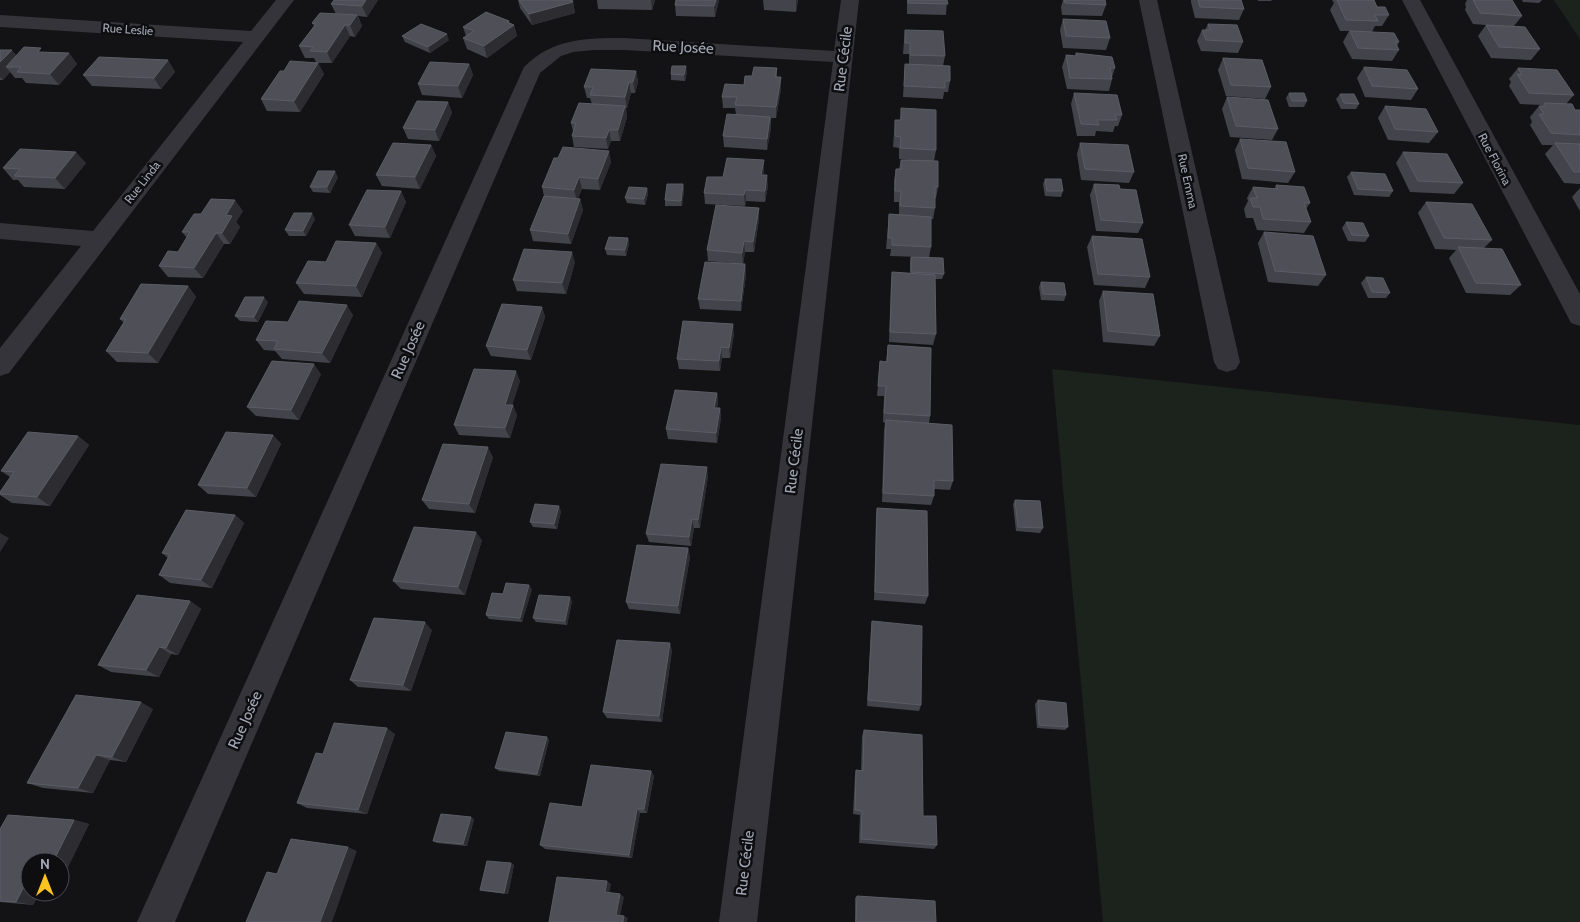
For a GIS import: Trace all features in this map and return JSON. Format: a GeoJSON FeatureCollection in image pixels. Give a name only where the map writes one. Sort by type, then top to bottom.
{"type":"FeatureCollection","features":[{"type":"Feature","properties":{"kind":"street","name":"Rue Linda"},"geometry":{"type":"LineString","coordinates":[[0,366],[286,0]]}},
{"type":"Feature","properties":{"kind":"street","name":"Rue Cécile"},"geometry":{"type":"LineString","coordinates":[[738,922],[850,0]]}},
{"type":"Feature","properties":{"kind":"street","name":"Rue Emma"},"geometry":{"type":"LineString","coordinates":[[1148,0],[1227,362]]}},
{"type":"Feature","properties":{"kind":"street","name":"Rue Florina"},"geometry":{"type":"LineString","coordinates":[[1410,0],[1580,317]]}},
{"type":"Feature","properties":{"kind":"street","name":"Rue Leslie"},"geometry":{"type":"LineString","coordinates":[[0,21],[256,37]]}},
{"type":"Feature","properties":{"kind":"street","name":"Rue Josée"},"geometry":{"type":"LineString","coordinates":[[156,922],[531,70],[547,56],[568,48],[594,44],[624,44],[843,57]]}},
{"type":"Feature","properties":{"kind":"street"},"geometry":{"type":"LineString","coordinates":[[0,231],[98,239]]}},
{"type":"Feature","properties":{"kind":"shaded area"},"geometry":{"type":"Polygon","coordinates":[[[1554,0],[1580,0],[1580,39],[1554,0]]]}},
{"type":"Feature","properties":{"kind":"shaded area"},"geometry":{"type":"Polygon","coordinates":[[[1052,369],[1580,425],[1580,922],[1103,922],[1052,369]]]}},
{"type":"Feature","properties":{"kind":"building"},"geometry":{"type":"Polygon","coordinates":[[[334,0],[366,0],[362,6],[331,4],[334,0]]]}},
{"type":"Feature","properties":{"kind":"building"},"geometry":{"type":"Polygon","coordinates":[[[519,0],[572,0],[573,2],[529,14],[519,0]]]}},
{"type":"Feature","properties":{"kind":"building"},"geometry":{"type":"Polygon","coordinates":[[[676,0],[716,0],[714,6],[675,5],[676,0]]]}},
{"type":"Feature","properties":{"kind":"building"},"geometry":{"type":"Polygon","coordinates":[[[908,0],[947,0],[948,4],[908,3],[908,0]]]}},
{"type":"Feature","properties":{"kind":"building"},"geometry":{"type":"Polygon","coordinates":[[[1064,0],[1105,0],[1106,5],[1065,3],[1064,0]]]}},
{"type":"Feature","properties":{"kind":"building"},"geometry":{"type":"Polygon","coordinates":[[[1198,0],[1241,0],[1244,9],[1200,7],[1198,0]]]}},
{"type":"Feature","properties":{"kind":"building"},"geometry":{"type":"Polygon","coordinates":[[[1337,0],[1374,0],[1377,7],[1385,7],[1389,15],[1375,15],[1378,21],[1346,20],[1337,0]]]}},
{"type":"Feature","properties":{"kind":"building"},"geometry":{"type":"Polygon","coordinates":[[[1473,0],[1512,0],[1522,16],[1480,13],[1473,0]]]}},
{"type":"Feature","properties":{"kind":"building"},"geometry":{"type":"Polygon","coordinates":[[[486,12],[509,21],[507,22],[514,25],[484,46],[463,38],[474,31],[463,27],[486,12]]]}},
{"type":"Feature","properties":{"kind":"building"},"geometry":{"type":"Polygon","coordinates":[[[320,13],[357,15],[350,25],[345,25],[327,52],[310,51],[313,47],[299,46],[316,24],[312,23],[320,13]]]}},
{"type":"Feature","properties":{"kind":"building"},"geometry":{"type":"Polygon","coordinates":[[[1063,19],[1106,21],[1110,38],[1066,36],[1063,19]]]}},
{"type":"Feature","properties":{"kind":"building"},"geometry":{"type":"Polygon","coordinates":[[[421,24],[447,34],[428,47],[402,36],[421,24]]]}},
{"type":"Feature","properties":{"kind":"building"},"geometry":{"type":"Polygon","coordinates":[[[1208,24],[1237,25],[1243,42],[1206,40],[1202,30],[1210,30],[1208,24]]]}},
{"type":"Feature","properties":{"kind":"building"},"geometry":{"type":"Polygon","coordinates":[[[1486,25],[1525,27],[1540,49],[1499,47],[1486,25]]]}},
{"type":"Feature","properties":{"kind":"building"},"geometry":{"type":"Polygon","coordinates":[[[905,30],[943,31],[945,56],[910,55],[910,43],[905,43],[905,30]]]}},
{"type":"Feature","properties":{"kind":"building"},"geometry":{"type":"Polygon","coordinates":[[[1350,31],[1394,33],[1399,42],[1395,42],[1399,50],[1358,48],[1350,31]]]}},
{"type":"Feature","properties":{"kind":"building"},"geometry":{"type":"Polygon","coordinates":[[[24,47],[41,48],[38,52],[69,53],[50,74],[17,72],[21,67],[6,67],[24,47]]]}},
{"type":"Feature","properties":{"kind":"building"},"geometry":{"type":"Polygon","coordinates":[[[0,50],[12,50],[0,62],[0,50]]]}},
{"type":"Feature","properties":{"kind":"building"},"geometry":{"type":"Polygon","coordinates":[[[1076,53],[1112,57],[1115,68],[1110,68],[1112,79],[1070,78],[1066,55],[1076,56],[1076,53]]]}},
{"type":"Feature","properties":{"kind":"building"},"geometry":{"type":"Polygon","coordinates":[[[99,57],[168,60],[154,78],[83,75],[99,57]]]}},
{"type":"Feature","properties":{"kind":"building"},"geometry":{"type":"Polygon","coordinates":[[[1223,58],[1262,60],[1271,87],[1231,85],[1223,58]]]}},
{"type":"Feature","properties":{"kind":"building"},"geometry":{"type":"Polygon","coordinates":[[[290,61],[318,63],[294,101],[261,99],[280,71],[284,71],[290,61]]]}},
{"type":"Feature","properties":{"kind":"building"},"geometry":{"type":"Polygon","coordinates":[[[430,62],[469,64],[458,86],[418,84],[430,62]]]}},
{"type":"Feature","properties":{"kind":"building"},"geometry":{"type":"Polygon","coordinates":[[[905,64],[950,66],[950,81],[945,81],[945,88],[904,86],[905,64]]]}},
{"type":"Feature","properties":{"kind":"building"},"geometry":{"type":"Polygon","coordinates":[[[672,66],[686,66],[684,75],[671,74],[672,66]]]}},
{"type":"Feature","properties":{"kind":"building"},"geometry":{"type":"Polygon","coordinates":[[[754,67],[777,68],[775,77],[781,77],[776,107],[735,105],[737,97],[722,97],[725,84],[744,85],[745,76],[752,76],[754,67]]]}},
{"type":"Feature","properties":{"kind":"building"},"geometry":{"type":"Polygon","coordinates":[[[1364,67],[1407,70],[1418,89],[1372,86],[1364,67]]]}},
{"type":"Feature","properties":{"kind":"building"},"geometry":{"type":"Polygon","coordinates":[[[1518,68],[1557,70],[1574,95],[1529,93],[1517,74],[1522,75],[1518,68]]]}},
{"type":"Feature","properties":{"kind":"building"},"geometry":{"type":"Polygon","coordinates":[[[591,69],[636,71],[633,82],[629,82],[625,97],[590,95],[593,87],[584,87],[591,69]]]}},
{"type":"Feature","properties":{"kind":"building"},"geometry":{"type":"Polygon","coordinates":[[[1074,93],[1117,95],[1122,115],[1115,115],[1117,120],[1097,120],[1099,125],[1081,124],[1074,93]]]}},
{"type":"Feature","properties":{"kind":"building"},"geometry":{"type":"Polygon","coordinates":[[[1289,93],[1304,93],[1307,101],[1292,101],[1289,93]]]}},
{"type":"Feature","properties":{"kind":"building"},"geometry":{"type":"Polygon","coordinates":[[[1340,94],[1354,94],[1359,104],[1344,103],[1340,94]]]}},
{"type":"Feature","properties":{"kind":"building"},"geometry":{"type":"Polygon","coordinates":[[[1227,97],[1268,100],[1278,129],[1236,126],[1227,97]]]}},
{"type":"Feature","properties":{"kind":"building"},"geometry":{"type":"Polygon","coordinates":[[[417,101],[448,102],[435,130],[403,128],[417,101]]]}},
{"type":"Feature","properties":{"kind":"building"},"geometry":{"type":"Polygon","coordinates":[[[579,103],[625,106],[618,130],[609,130],[606,138],[572,136],[576,123],[571,123],[579,103]]]}},
{"type":"Feature","properties":{"kind":"building"},"geometry":{"type":"Polygon","coordinates":[[[1544,103],[1572,104],[1575,110],[1580,110],[1580,135],[1551,133],[1539,114],[1544,114],[1539,106],[1546,106],[1544,103]]]}},
{"type":"Feature","properties":{"kind":"building"},"geometry":{"type":"Polygon","coordinates":[[[1385,106],[1426,109],[1438,132],[1395,129],[1385,106]]]}},
{"type":"Feature","properties":{"kind":"building"},"geometry":{"type":"Polygon","coordinates":[[[901,108],[936,110],[936,150],[900,148],[901,137],[895,136],[895,120],[901,120],[901,108]]]}},
{"type":"Feature","properties":{"kind":"building"},"geometry":{"type":"Polygon","coordinates":[[[727,114],[770,117],[767,139],[723,136],[727,114]]]}},
{"type":"Feature","properties":{"kind":"building"},"geometry":{"type":"Polygon","coordinates":[[[1240,139],[1286,142],[1295,172],[1248,168],[1240,139]]]}},
{"type":"Feature","properties":{"kind":"building"},"geometry":{"type":"Polygon","coordinates":[[[393,143],[431,145],[415,177],[376,175],[393,143]]]}},
{"type":"Feature","properties":{"kind":"building"},"geometry":{"type":"Polygon","coordinates":[[[1080,143],[1128,145],[1134,172],[1085,169],[1080,143]]]}},
{"type":"Feature","properties":{"kind":"building"},"geometry":{"type":"Polygon","coordinates":[[[1555,143],[1580,144],[1580,172],[1574,172],[1555,143]]]}},
{"type":"Feature","properties":{"kind":"building"},"geometry":{"type":"Polygon","coordinates":[[[563,147],[609,151],[598,179],[579,177],[574,190],[542,187],[554,158],[558,158],[563,147]]]}},
{"type":"Feature","properties":{"kind":"building"},"geometry":{"type":"Polygon","coordinates":[[[20,149],[76,152],[55,178],[14,176],[20,169],[3,168],[20,149]]]}},
{"type":"Feature","properties":{"kind":"building"},"geometry":{"type":"Polygon","coordinates":[[[1403,152],[1447,154],[1463,183],[1418,181],[1403,152]]]}},
{"type":"Feature","properties":{"kind":"building"},"geometry":{"type":"Polygon","coordinates":[[[727,158],[764,160],[761,175],[767,175],[765,191],[745,190],[744,195],[704,193],[707,177],[723,177],[727,158]]]}},
{"type":"Feature","properties":{"kind":"building"},"geometry":{"type":"Polygon","coordinates":[[[901,160],[938,161],[938,187],[935,187],[935,208],[900,206],[901,191],[895,191],[896,169],[901,169],[901,160]]]}},
{"type":"Feature","properties":{"kind":"building"},"geometry":{"type":"Polygon","coordinates":[[[318,171],[335,171],[327,187],[310,187],[318,171]]]}},
{"type":"Feature","properties":{"kind":"building"},"geometry":{"type":"Polygon","coordinates":[[[1351,172],[1385,174],[1393,191],[1358,189],[1351,172]]]}},
{"type":"Feature","properties":{"kind":"building"},"geometry":{"type":"Polygon","coordinates":[[[1045,179],[1061,179],[1063,191],[1047,191],[1045,179]]]}},
{"type":"Feature","properties":{"kind":"building"},"geometry":{"type":"Polygon","coordinates":[[[667,184],[683,184],[681,201],[665,200],[667,184]]]}},
{"type":"Feature","properties":{"kind":"building"},"geometry":{"type":"Polygon","coordinates":[[[1094,184],[1119,185],[1120,189],[1136,190],[1143,223],[1101,220],[1094,184]]]}},
{"type":"Feature","properties":{"kind":"building"},"geometry":{"type":"Polygon","coordinates":[[[1276,185],[1304,187],[1310,203],[1304,203],[1311,222],[1263,219],[1260,207],[1253,207],[1250,198],[1257,198],[1253,187],[1278,189],[1276,185]]]}},
{"type":"Feature","properties":{"kind":"building"},"geometry":{"type":"Polygon","coordinates":[[[629,187],[647,188],[644,199],[625,198],[629,187]]]}},
{"type":"Feature","properties":{"kind":"building"},"geometry":{"type":"Polygon","coordinates":[[[367,190],[401,191],[385,227],[349,225],[367,190]]]}},
{"type":"Feature","properties":{"kind":"building"},"geometry":{"type":"Polygon","coordinates":[[[544,196],[580,199],[568,234],[530,230],[544,196]]]}},
{"type":"Feature","properties":{"kind":"building"},"geometry":{"type":"Polygon","coordinates":[[[211,199],[235,200],[226,215],[232,216],[222,233],[216,233],[194,268],[159,266],[168,251],[178,252],[190,232],[182,232],[194,214],[201,214],[211,199]]]}},
{"type":"Feature","properties":{"kind":"building"},"geometry":{"type":"Polygon","coordinates":[[[1426,202],[1472,204],[1492,240],[1444,238],[1426,202]]]}},
{"type":"Feature","properties":{"kind":"building"},"geometry":{"type":"Polygon","coordinates":[[[716,205],[759,208],[753,242],[744,241],[742,253],[707,250],[716,205]]]}},
{"type":"Feature","properties":{"kind":"building"},"geometry":{"type":"Polygon","coordinates":[[[294,213],[312,213],[303,231],[285,230],[294,213]]]}},
{"type":"Feature","properties":{"kind":"building"},"geometry":{"type":"Polygon","coordinates":[[[889,214],[931,217],[931,247],[892,245],[892,238],[888,238],[889,214]]]}},
{"type":"Feature","properties":{"kind":"building"},"geometry":{"type":"Polygon","coordinates":[[[1346,222],[1363,223],[1369,236],[1352,235],[1346,222]]]}},
{"type":"Feature","properties":{"kind":"building"},"geometry":{"type":"Polygon","coordinates":[[[1264,232],[1313,236],[1326,275],[1275,271],[1264,232]]]}},
{"type":"Feature","properties":{"kind":"building"},"geometry":{"type":"Polygon","coordinates":[[[1092,236],[1142,239],[1150,277],[1098,274],[1092,236]]]}},
{"type":"Feature","properties":{"kind":"building"},"geometry":{"type":"Polygon","coordinates":[[[609,237],[628,238],[625,250],[605,249],[609,237]]]}},
{"type":"Feature","properties":{"kind":"building"},"geometry":{"type":"Polygon","coordinates":[[[336,241],[376,243],[356,286],[296,283],[308,261],[326,262],[336,241]]]}},
{"type":"Feature","properties":{"kind":"building"},"geometry":{"type":"Polygon","coordinates":[[[1458,247],[1502,249],[1521,285],[1476,283],[1458,247]]]}},
{"type":"Feature","properties":{"kind":"building"},"geometry":{"type":"Polygon","coordinates":[[[524,249],[572,252],[562,283],[513,280],[524,249]]]}},
{"type":"Feature","properties":{"kind":"building"},"geometry":{"type":"Polygon","coordinates":[[[911,257],[943,258],[944,274],[911,272],[911,257]]]}},
{"type":"Feature","properties":{"kind":"building"},"geometry":{"type":"Polygon","coordinates":[[[705,262],[745,264],[741,301],[698,299],[705,262]]]}},
{"type":"Feature","properties":{"kind":"building"},"geometry":{"type":"Polygon","coordinates":[[[892,272],[935,275],[936,334],[890,332],[892,272]]]}},
{"type":"Feature","properties":{"kind":"building"},"geometry":{"type":"Polygon","coordinates":[[[1366,277],[1383,278],[1390,293],[1372,292],[1366,277]]]}},
{"type":"Feature","properties":{"kind":"building"},"geometry":{"type":"Polygon","coordinates":[[[1041,282],[1064,283],[1066,295],[1043,294],[1041,282]]]}},
{"type":"Feature","properties":{"kind":"building"},"geometry":{"type":"Polygon","coordinates":[[[141,284],[188,286],[148,353],[106,351],[126,319],[120,319],[141,284]]]}},
{"type":"Feature","properties":{"kind":"building"},"geometry":{"type":"Polygon","coordinates":[[[1103,291],[1153,294],[1160,336],[1108,331],[1103,291]]]}},
{"type":"Feature","properties":{"kind":"building"},"geometry":{"type":"Polygon","coordinates":[[[245,297],[264,297],[254,317],[235,316],[245,297]]]}},
{"type":"Feature","properties":{"kind":"building"},"geometry":{"type":"Polygon","coordinates":[[[299,301],[347,305],[322,353],[274,349],[278,341],[256,340],[266,321],[288,322],[299,301]]]}},
{"type":"Feature","properties":{"kind":"building"},"geometry":{"type":"Polygon","coordinates":[[[502,304],[542,307],[527,350],[486,346],[502,304]]]}},
{"type":"Feature","properties":{"kind":"building"},"geometry":{"type":"Polygon","coordinates":[[[683,321],[733,324],[729,348],[721,347],[719,361],[677,359],[683,321]]]}},
{"type":"Feature","properties":{"kind":"building"},"geometry":{"type":"Polygon","coordinates":[[[888,345],[931,348],[930,416],[884,413],[886,386],[878,386],[880,361],[887,362],[888,345]]]}},
{"type":"Feature","properties":{"kind":"building"},"geometry":{"type":"Polygon","coordinates":[[[272,361],[314,364],[291,410],[247,407],[272,361]]]}},
{"type":"Feature","properties":{"kind":"building"},"geometry":{"type":"Polygon","coordinates":[[[474,369],[516,371],[505,405],[513,405],[505,428],[454,425],[474,369]]]}},
{"type":"Feature","properties":{"kind":"building"},"geometry":{"type":"Polygon","coordinates":[[[675,390],[717,393],[714,408],[720,408],[716,433],[666,429],[675,390]]]}},
{"type":"Feature","properties":{"kind":"building"},"geometry":{"type":"Polygon","coordinates":[[[886,420],[952,425],[953,481],[934,480],[934,496],[883,493],[886,420]]]}},
{"type":"Feature","properties":{"kind":"building"},"geometry":{"type":"Polygon","coordinates":[[[28,432],[78,436],[37,497],[0,494],[14,472],[1,471],[28,432]]]}},
{"type":"Feature","properties":{"kind":"building"},"geometry":{"type":"Polygon","coordinates":[[[226,432],[273,435],[247,488],[198,485],[226,432]]]}},
{"type":"Feature","properties":{"kind":"building"},"geometry":{"type":"Polygon","coordinates":[[[443,444],[488,447],[469,504],[422,500],[443,444]]]}},
{"type":"Feature","properties":{"kind":"building"},"geometry":{"type":"Polygon","coordinates":[[[661,464],[707,467],[698,520],[692,519],[689,537],[646,534],[661,464]]]}},
{"type":"Feature","properties":{"kind":"building"},"geometry":{"type":"Polygon","coordinates":[[[1015,500],[1040,501],[1043,528],[1018,527],[1015,500]]]}},
{"type":"Feature","properties":{"kind":"building"},"geometry":{"type":"Polygon","coordinates":[[[535,504],[559,506],[554,524],[530,522],[535,504]]]}},
{"type":"Feature","properties":{"kind":"building"},"geometry":{"type":"Polygon","coordinates":[[[877,508],[927,511],[928,596],[875,592],[877,508]]]}},
{"type":"Feature","properties":{"kind":"building"},"geometry":{"type":"Polygon","coordinates":[[[186,510],[235,515],[201,580],[159,575],[170,554],[162,553],[186,510]]]}},
{"type":"Feature","properties":{"kind":"building"},"geometry":{"type":"Polygon","coordinates":[[[414,527],[476,532],[458,587],[393,581],[414,527]]]}},
{"type":"Feature","properties":{"kind":"building"},"geometry":{"type":"Polygon","coordinates":[[[637,545],[688,548],[678,606],[626,602],[637,545]]]}},
{"type":"Feature","properties":{"kind":"building"},"geometry":{"type":"Polygon","coordinates":[[[506,583],[529,585],[520,618],[486,615],[492,593],[503,594],[506,583]]]}},
{"type":"Feature","properties":{"kind":"building"},"geometry":{"type":"Polygon","coordinates":[[[137,595],[190,601],[166,648],[159,647],[146,670],[98,665],[137,595]]]}},
{"type":"Feature","properties":{"kind":"building"},"geometry":{"type":"Polygon","coordinates":[[[539,595],[570,597],[565,621],[533,618],[539,595]]]}},
{"type":"Feature","properties":{"kind":"building"},"geometry":{"type":"Polygon","coordinates":[[[374,618],[425,622],[403,685],[350,680],[374,618]]]}},
{"type":"Feature","properties":{"kind":"building"},"geometry":{"type":"Polygon","coordinates":[[[872,621],[922,626],[921,705],[868,700],[872,621]]]}},
{"type":"Feature","properties":{"kind":"building"},"geometry":{"type":"Polygon","coordinates":[[[617,640],[670,643],[659,716],[603,712],[617,640]]]}},
{"type":"Feature","properties":{"kind":"building"},"geometry":{"type":"Polygon","coordinates":[[[76,695],[141,702],[112,757],[96,755],[78,788],[27,783],[76,695]]]}},
{"type":"Feature","properties":{"kind":"building"},"geometry":{"type":"Polygon","coordinates":[[[1038,700],[1066,703],[1068,727],[1039,725],[1038,700]]]}},
{"type":"Feature","properties":{"kind":"building"},"geometry":{"type":"Polygon","coordinates":[[[334,723],[387,728],[358,810],[297,803],[316,753],[323,754],[334,723]]]}},
{"type":"Feature","properties":{"kind":"building"},"geometry":{"type":"Polygon","coordinates":[[[864,730],[922,735],[923,816],[936,816],[937,845],[861,839],[862,811],[855,810],[856,770],[863,771],[864,730]]]}},
{"type":"Feature","properties":{"kind":"building"},"geometry":{"type":"Polygon","coordinates":[[[506,732],[547,737],[537,774],[495,768],[506,732]]]}},
{"type":"Feature","properties":{"kind":"building"},"geometry":{"type":"Polygon","coordinates":[[[591,765],[651,771],[644,809],[637,809],[629,855],[540,845],[550,803],[582,807],[591,765]]]}},
{"type":"Feature","properties":{"kind":"building"},"geometry":{"type":"Polygon","coordinates":[[[441,814],[471,817],[463,844],[433,841],[441,814]]]}},
{"type":"Feature","properties":{"kind":"building"},"geometry":{"type":"Polygon","coordinates":[[[8,815],[74,820],[58,852],[20,852],[20,894],[16,902],[0,901],[0,829],[8,815]]]}},
{"type":"Feature","properties":{"kind":"building"},"geometry":{"type":"Polygon","coordinates":[[[291,839],[348,847],[320,922],[246,922],[267,872],[277,874],[291,839]]]}},
{"type":"Feature","properties":{"kind":"building"},"geometry":{"type":"Polygon","coordinates":[[[487,861],[511,863],[504,893],[480,890],[487,861]]]}},
{"type":"Feature","properties":{"kind":"building"},"geometry":{"type":"Polygon","coordinates":[[[557,877],[607,881],[605,892],[620,894],[616,915],[624,916],[623,922],[549,922],[557,877]]]}},
{"type":"Feature","properties":{"kind":"building"},"geometry":{"type":"Polygon","coordinates":[[[857,896],[935,901],[936,922],[856,922],[857,896]]]}}]}
